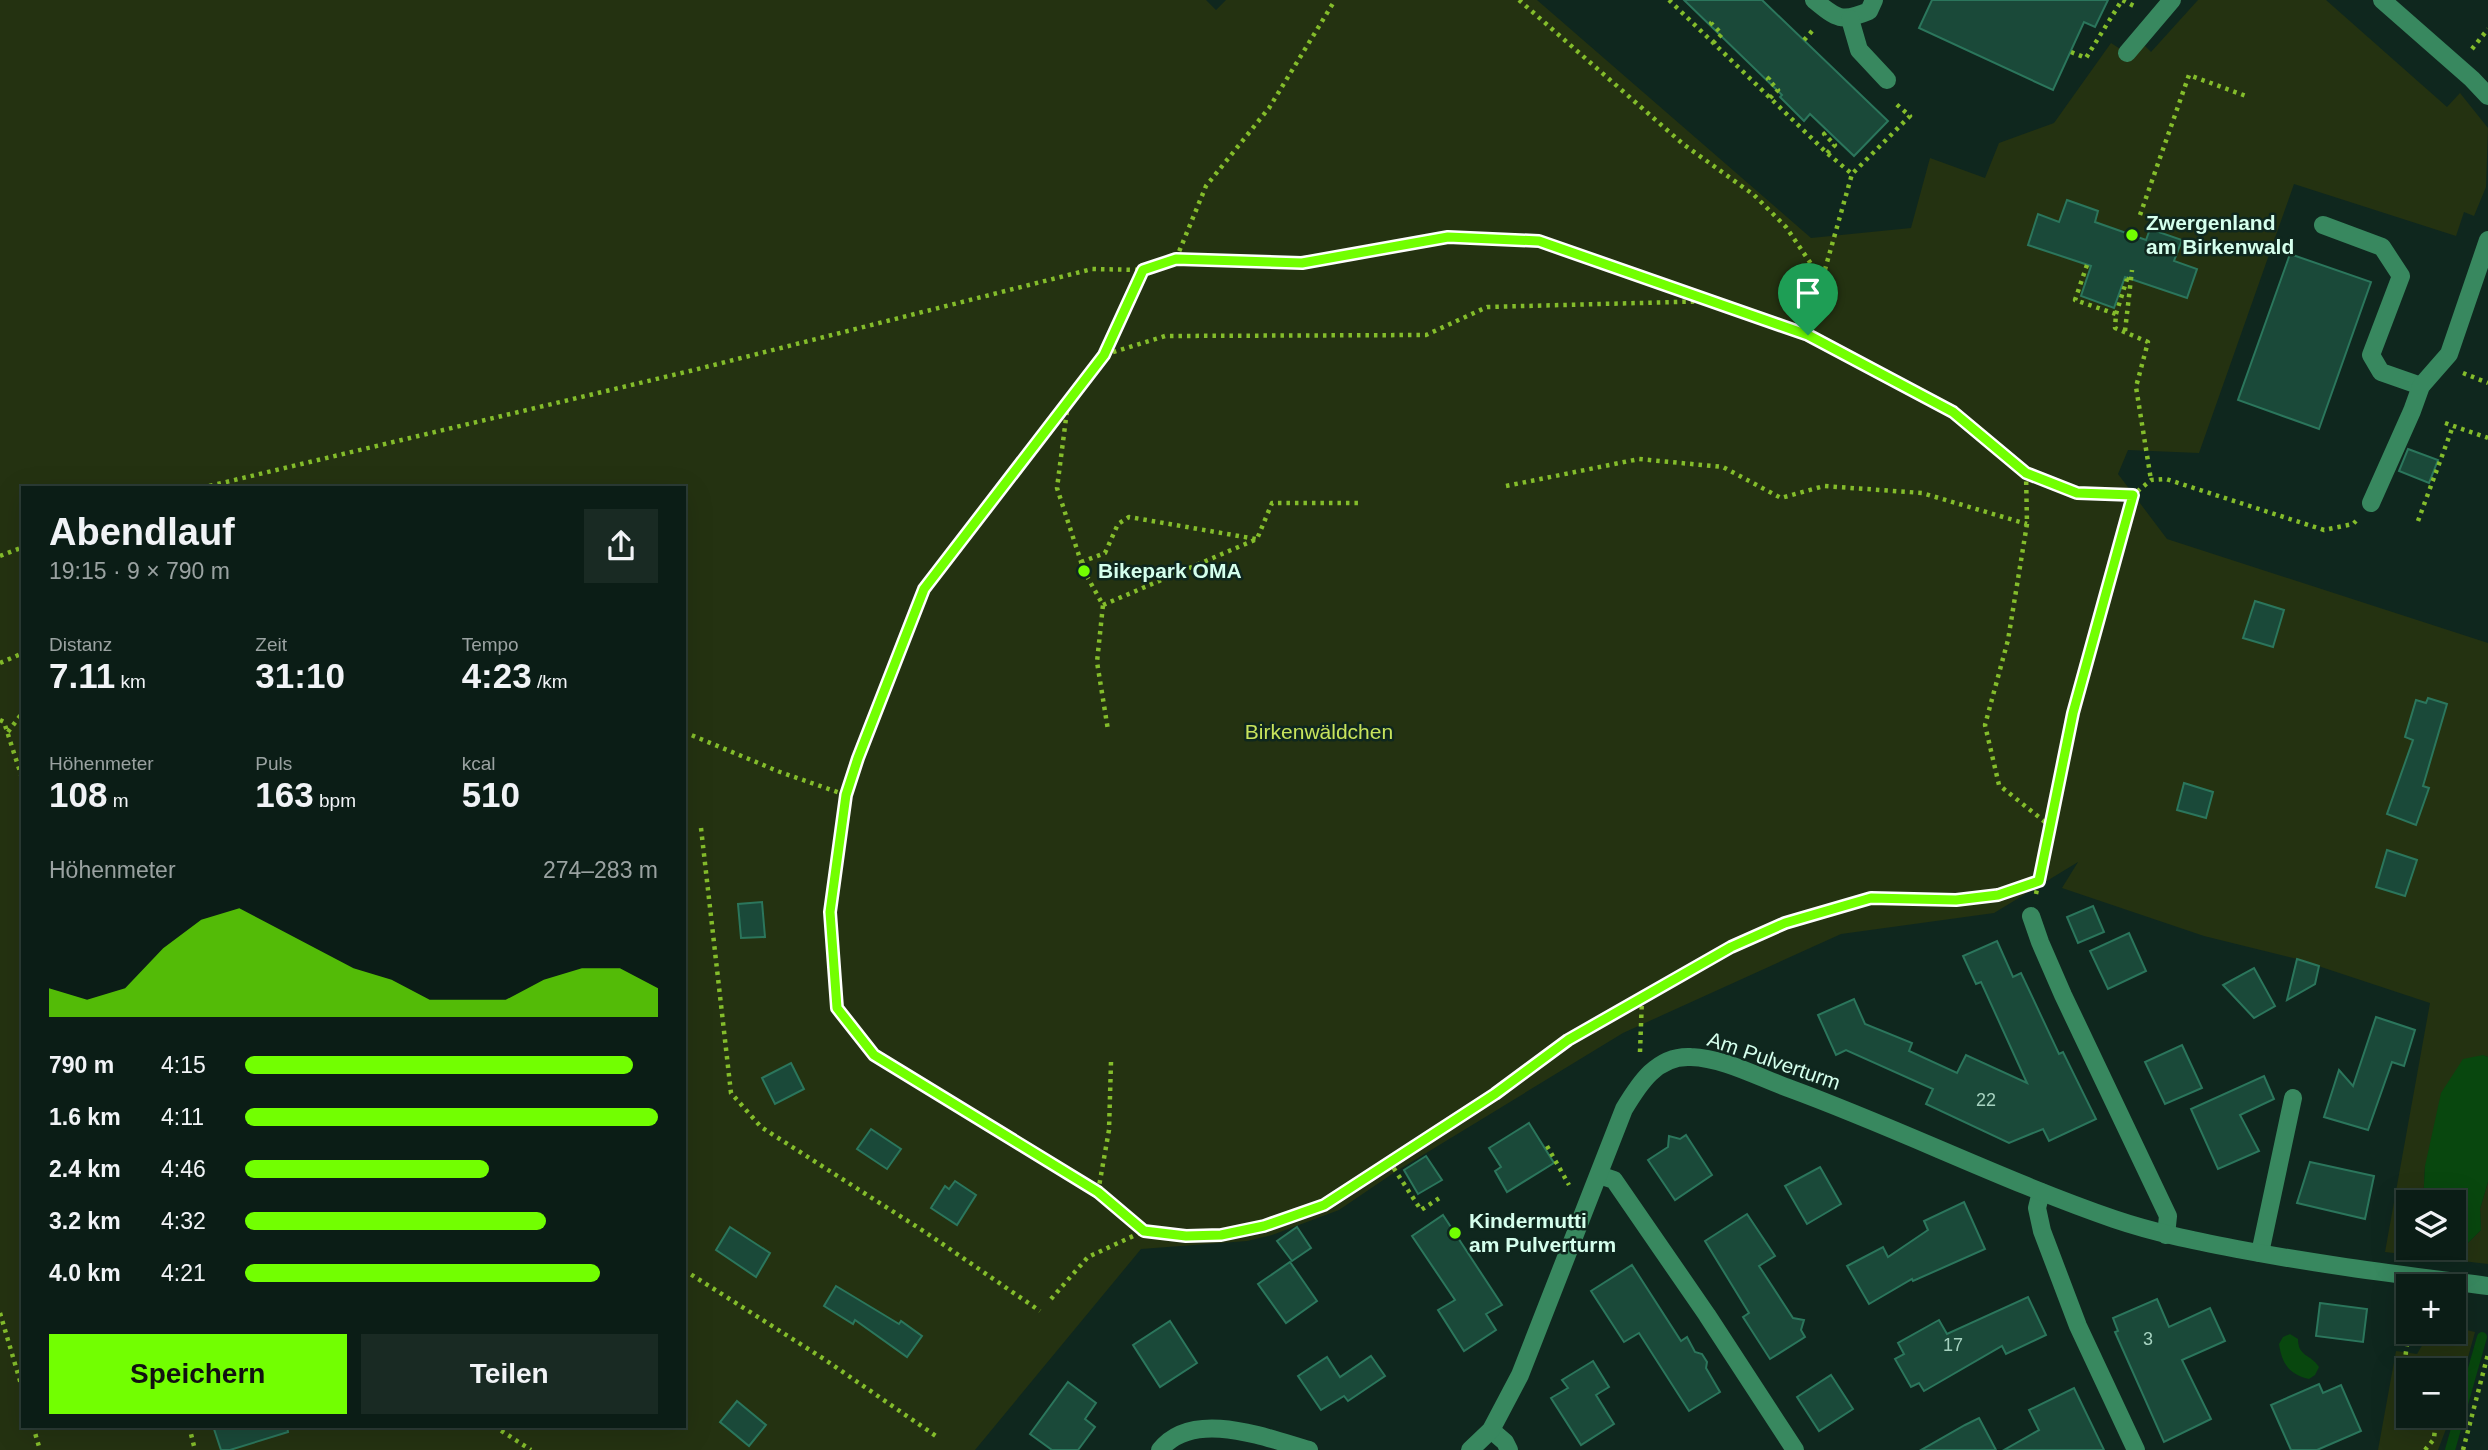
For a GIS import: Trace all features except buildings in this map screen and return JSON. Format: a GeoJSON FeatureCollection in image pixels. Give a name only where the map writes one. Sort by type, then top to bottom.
{"type":"FeatureCollection","features":[{"type":"Feature","properties":{"kind":"street"},"geometry":{"type":"LineString","coordinates":[[1814,0],[1832,15],[1850,19],[1869,11],[1874,0]]}},
{"type":"Feature","properties":{"kind":"street"},"geometry":{"type":"LineString","coordinates":[[2127,53],[2172,0]]}},
{"type":"Feature","properties":{"kind":"street"},"geometry":{"type":"LineString","coordinates":[[2382,0],[2488,96]]}},
{"type":"Feature","properties":{"kind":"street"},"geometry":{"type":"LineString","coordinates":[[1850,19],[1858,50],[1887,80]]}},
{"type":"Feature","properties":{"kind":"street"},"geometry":{"type":"LineString","coordinates":[[2322,225],[2382,247],[2401,276],[2371,355],[2381,372],[2421,386]]}},
{"type":"Feature","properties":{"kind":"street"},"geometry":{"type":"LineString","coordinates":[[2371,503],[2421,386],[2449,354],[2488,240]]}},
{"type":"Feature","properties":{"kind":"street"},"geometry":{"type":"LineString","coordinates":[[2031,916],[2063,995],[2168,1216],[2166,1235]]}},
{"type":"Feature","properties":{"kind":"street","name":"Am Pulverturm"},"geometry":{"type":"LineString","coordinates":[[1470,1450],[1491,1430],[1520,1375],[1624,1109],[1641,1081],[1672,1058],[1692,1056],[1722,1063],[1846,1110],[2041,1192],[2166,1235],[2341,1268],[2488,1286]]}},
{"type":"Feature","properties":{"kind":"street"},"geometry":{"type":"LineString","coordinates":[[2260,1253],[2293,1098]]}},
{"type":"Feature","properties":{"kind":"street"},"geometry":{"type":"LineString","coordinates":[[1599,1175],[1614,1180],[1795,1450]]}},
{"type":"Feature","properties":{"kind":"street"},"geometry":{"type":"LineString","coordinates":[[2041,1192],[2037,1208],[2042,1231],[2078,1326],[2136,1450]]}},
{"type":"Feature","properties":{"kind":"street"},"geometry":{"type":"LineString","coordinates":[[1160,1450],[1169,1438],[1195,1430],[1223,1428],[1309,1450]]}},
{"type":"Feature","properties":{"kind":"street"},"geometry":{"type":"LineString","coordinates":[[1491,1430],[1505,1442],[1509,1450]]}},
{"type":"Feature","properties":{"kind":"path"},"geometry":{"type":"LineString","coordinates":[[1176,259],[1206,186],[1269,108],[1335,0]]}},
{"type":"Feature","properties":{"kind":"path"},"geometry":{"type":"LineString","coordinates":[[1519,0],[1683,144],[1754,195],[1786,227],[1822,280]]}},
{"type":"Feature","properties":{"kind":"path"},"geometry":{"type":"LineString","coordinates":[[1669,0],[1826,153],[1852,174]]}},
{"type":"Feature","properties":{"kind":"path"},"geometry":{"type":"LineString","coordinates":[[2071,51],[2086,58],[2122,0]]}},
{"type":"Feature","properties":{"kind":"path"},"geometry":{"type":"LineString","coordinates":[[1713,43],[1722,34],[1711,23],[1715,20]]}},
{"type":"Feature","properties":{"kind":"path"},"geometry":{"type":"LineString","coordinates":[[1804,40],[1816,26]]}},
{"type":"Feature","properties":{"kind":"path"},"geometry":{"type":"LineString","coordinates":[[2471,50],[2488,29]]}},
{"type":"Feature","properties":{"kind":"path"},"geometry":{"type":"LineString","coordinates":[[1770,98],[1778,90],[1768,79],[1772,75]]}},
{"type":"Feature","properties":{"kind":"path"},"geometry":{"type":"LineString","coordinates":[[2140,215],[2189,75],[2246,96]]}},
{"type":"Feature","properties":{"kind":"path"},"geometry":{"type":"LineString","coordinates":[[1808,335],[1818,307],[1822,280],[1852,174],[1910,116],[1891,98]]}},
{"type":"Feature","properties":{"kind":"path"},"geometry":{"type":"LineString","coordinates":[[1826,153],[1835,145],[1824,134],[1828,131]]}},
{"type":"Feature","properties":{"kind":"path"},"geometry":{"type":"LineString","coordinates":[[209,486],[694,370],[1092,269],[1143,270],[1176,259],[1302,263],[1448,237],[1539,241],[1808,335],[1953,412],[2026,473],[2077,493],[2133,495]]}},
{"type":"Feature","properties":{"kind":"path"},"geometry":{"type":"LineString","coordinates":[[2087,265],[2075,300],[2116,314]]}},
{"type":"Feature","properties":{"kind":"path"},"geometry":{"type":"LineString","coordinates":[[1143,270],[1104,355],[924,589],[846,795],[830,912],[837,1008],[874,1055],[1098,1192],[1144,1231]]}},
{"type":"Feature","properties":{"kind":"path"},"geometry":{"type":"LineString","coordinates":[[2125,331],[2132,270]]}},
{"type":"Feature","properties":{"kind":"path"},"geometry":{"type":"LineString","coordinates":[[2125,278],[2127,279],[2116,314],[2115,328],[2148,342],[2136,387],[2151,480]]}},
{"type":"Feature","properties":{"kind":"path"},"geometry":{"type":"LineString","coordinates":[[1104,355],[1165,336],[1426,335],[1486,307],[1715,301]]}},
{"type":"Feature","properties":{"kind":"path"},"geometry":{"type":"LineString","coordinates":[[2463,373],[2488,383]]}},
{"type":"Feature","properties":{"kind":"path"},"geometry":{"type":"LineString","coordinates":[[1069,402],[1057,488],[1084,571],[1103,605],[1097,662],[1108,730]]}},
{"type":"Feature","properties":{"kind":"path"},"geometry":{"type":"LineString","coordinates":[[2445,423],[2488,438]]}},
{"type":"Feature","properties":{"kind":"path"},"geometry":{"type":"LineString","coordinates":[[2418,521],[2454,426]]}},
{"type":"Feature","properties":{"kind":"path"},"geometry":{"type":"LineString","coordinates":[[1506,486],[1639,458],[1723,467],[1782,498],[1824,486],[1922,493],[2027,524]]}},
{"type":"Feature","properties":{"kind":"path"},"geometry":{"type":"LineString","coordinates":[[2026,473],[2027,524],[2008,640],[1985,725],[1999,785],[2050,827]]}},
{"type":"Feature","properties":{"kind":"path"},"geometry":{"type":"LineString","coordinates":[[2031,916],[2073,713],[2133,495],[2151,480],[2166,479],[2324,530],[2353,524],[2371,503]]}},
{"type":"Feature","properties":{"kind":"path"},"geometry":{"type":"LineString","coordinates":[[1103,605],[1257,539],[1272,503],[1361,503]]}},
{"type":"Feature","properties":{"kind":"path"},"geometry":{"type":"LineString","coordinates":[[1081,562],[1105,552],[1118,524],[1129,517],[1257,539]]}},
{"type":"Feature","properties":{"kind":"path"},"geometry":{"type":"LineString","coordinates":[[0,556],[21,548]]}},
{"type":"Feature","properties":{"kind":"path"},"geometry":{"type":"LineString","coordinates":[[0,663],[21,654]]}},
{"type":"Feature","properties":{"kind":"path"},"geometry":{"type":"LineString","coordinates":[[8,732],[21,715]]}},
{"type":"Feature","properties":{"kind":"path"},"geometry":{"type":"LineString","coordinates":[[0,720],[4,722],[8,732],[21,774]]}},
{"type":"Feature","properties":{"kind":"path"},"geometry":{"type":"LineString","coordinates":[[686,733],[780,772],[846,795]]}},
{"type":"Feature","properties":{"kind":"path"},"geometry":{"type":"LineString","coordinates":[[701,828],[731,1093],[761,1127],[925,1232],[1040,1311]]}},
{"type":"Feature","properties":{"kind":"path"},"geometry":{"type":"LineString","coordinates":[[1051,1299],[1088,1257],[1144,1231],[1186,1236],[1221,1235],[1264,1226],[1324,1205],[1495,1094],[1568,1040],[1731,947],[1785,923],[1871,898],[1956,900],[1998,895],[2039,881]]}},
{"type":"Feature","properties":{"kind":"path"},"geometry":{"type":"LineString","coordinates":[[1640,1053],[1642,997]]}},
{"type":"Feature","properties":{"kind":"path"},"geometry":{"type":"LineString","coordinates":[[1098,1192],[1110,1130],[1111,1062]]}},
{"type":"Feature","properties":{"kind":"path"},"geometry":{"type":"LineString","coordinates":[[1547,1146],[1573,1192]]}},
{"type":"Feature","properties":{"kind":"path"},"geometry":{"type":"LineString","coordinates":[[1389,1161],[1421,1210],[1441,1197]]}},
{"type":"Feature","properties":{"kind":"path"},"geometry":{"type":"LineString","coordinates":[[686,1271],[824,1359],[936,1436]]}},
{"type":"Feature","properties":{"kind":"path"},"geometry":{"type":"LineString","coordinates":[[0,1313],[21,1384]]}},
{"type":"Feature","properties":{"kind":"path"},"geometry":{"type":"LineString","coordinates":[[2463,1450],[2488,1354]]}},
{"type":"Feature","properties":{"kind":"path"},"geometry":{"type":"LineString","coordinates":[[34,1428],[40,1450]]}},
{"type":"Feature","properties":{"kind":"path"},"geometry":{"type":"LineString","coordinates":[[190,1428],[195,1450]]}},
{"type":"Feature","properties":{"kind":"path"},"geometry":{"type":"LineString","coordinates":[[497,1428],[531,1450]]}},
{"type":"Feature","properties":{"kind":"path"},"geometry":{"type":"LineString","coordinates":[[2425,1450],[2434,1439],[2435,1428]]}},
{"type":"Feature","properties":{"kind":"green space","name":"Birkenwäldchen"},"geometry":{"type":"Polygon","coordinates":[[[0,0],[1206,0],[1216,10],[1226,0],[1537,0],[1811,238],[1911,228],[1930,158],[1985,178],[1999,143],[2054,123],[2111,43],[2134,58],[2143,44],[2151,52],[2198,0],[2326,0],[2447,107],[2460,93],[2488,128],[2486,187],[2474,216],[2464,212],[2456,236],[2294,184],[2199,453],[2128,450],[2118,474],[2167,539],[2488,643],[2488,1057],[2482,1055],[2425,1166],[2424,1190],[2396,1190],[2430,1003],[2297,959],[2204,936],[2062,888],[2078,862],[1994,913],[1841,934],[1623,1033],[1395,1172],[1339,1210],[1272,1235],[1247,1241],[1141,1249],[975,1450],[0,1450],[0,0]]]}},
{"type":"Feature","properties":{"kind":"green space"},"geometry":{"type":"Polygon","coordinates":[[[2488,1182],[2488,1264],[2454,1260],[2466,1260],[2466,1245],[2481,1230],[2480,1209],[2488,1182]]]}},
{"type":"Feature","properties":{"kind":"green space"},"geometry":{"type":"Polygon","coordinates":[[[2396,1191],[2396,1253],[2385,1252],[2396,1191]]]}},
{"type":"Feature","properties":{"kind":"green space"},"geometry":{"type":"Polygon","coordinates":[[[2466,1330],[2475,1332],[2466,1365],[2466,1358],[2396,1358],[2396,1428],[2446,1428],[2438,1450],[2378,1450],[2396,1351],[2417,1354],[2423,1344],[2466,1344],[2466,1330]]]}},
{"type":"Feature","properties":{"kind":"shaded area"},"geometry":{"type":"Polygon","coordinates":[[[2483,1055],[2488,1057],[2488,1182],[2480,1209],[2481,1230],[2466,1245],[2466,1190],[2424,1190],[2425,1166],[2441,1093],[2463,1059],[2483,1055]]]}},
{"type":"Feature","properties":{"kind":"shaded area"},"geometry":{"type":"Polygon","coordinates":[[[2290,1334],[2298,1339],[2300,1349],[2319,1367],[2309,1379],[2292,1371],[2282,1357],[2279,1344],[2283,1337],[2290,1334]]]}},
{"type":"Feature","properties":{"kind":"waterway"},"geometry":{"type":"LineString","coordinates":[[2450,1450],[2482,1337]]}},
{"type":"Feature","properties":{"kind":"place","name":"Zwergenland am Birkenwald"},"geometry":{"type":"Point","coordinates":[2132,235]}},
{"type":"Feature","properties":{"kind":"place","name":"Bikepark OMA"},"geometry":{"type":"Point","coordinates":[1084,571]}},
{"type":"Feature","properties":{"kind":"place","name":"Kindermutti am Pulverturm"},"geometry":{"type":"Point","coordinates":[1455,1233]}},
{"type":"Feature","properties":{"kind":"route"},"geometry":{"type":"LineString","coordinates":[[1448,237],[1539,241],[1808,335],[1871,371],[1953,412],[2026,473],[2077,493],[2133,495],[2073,713],[2039,881],[1998,895],[1956,900],[1871,898],[1785,923],[1731,947],[1568,1040],[1495,1094],[1324,1205],[1264,1226],[1221,1235],[1186,1236],[1144,1231],[1098,1192],[874,1055],[837,1008],[830,912],[846,795],[924,589],[1104,355],[1143,270],[1176,259],[1302,263],[1448,237]]}}]}
